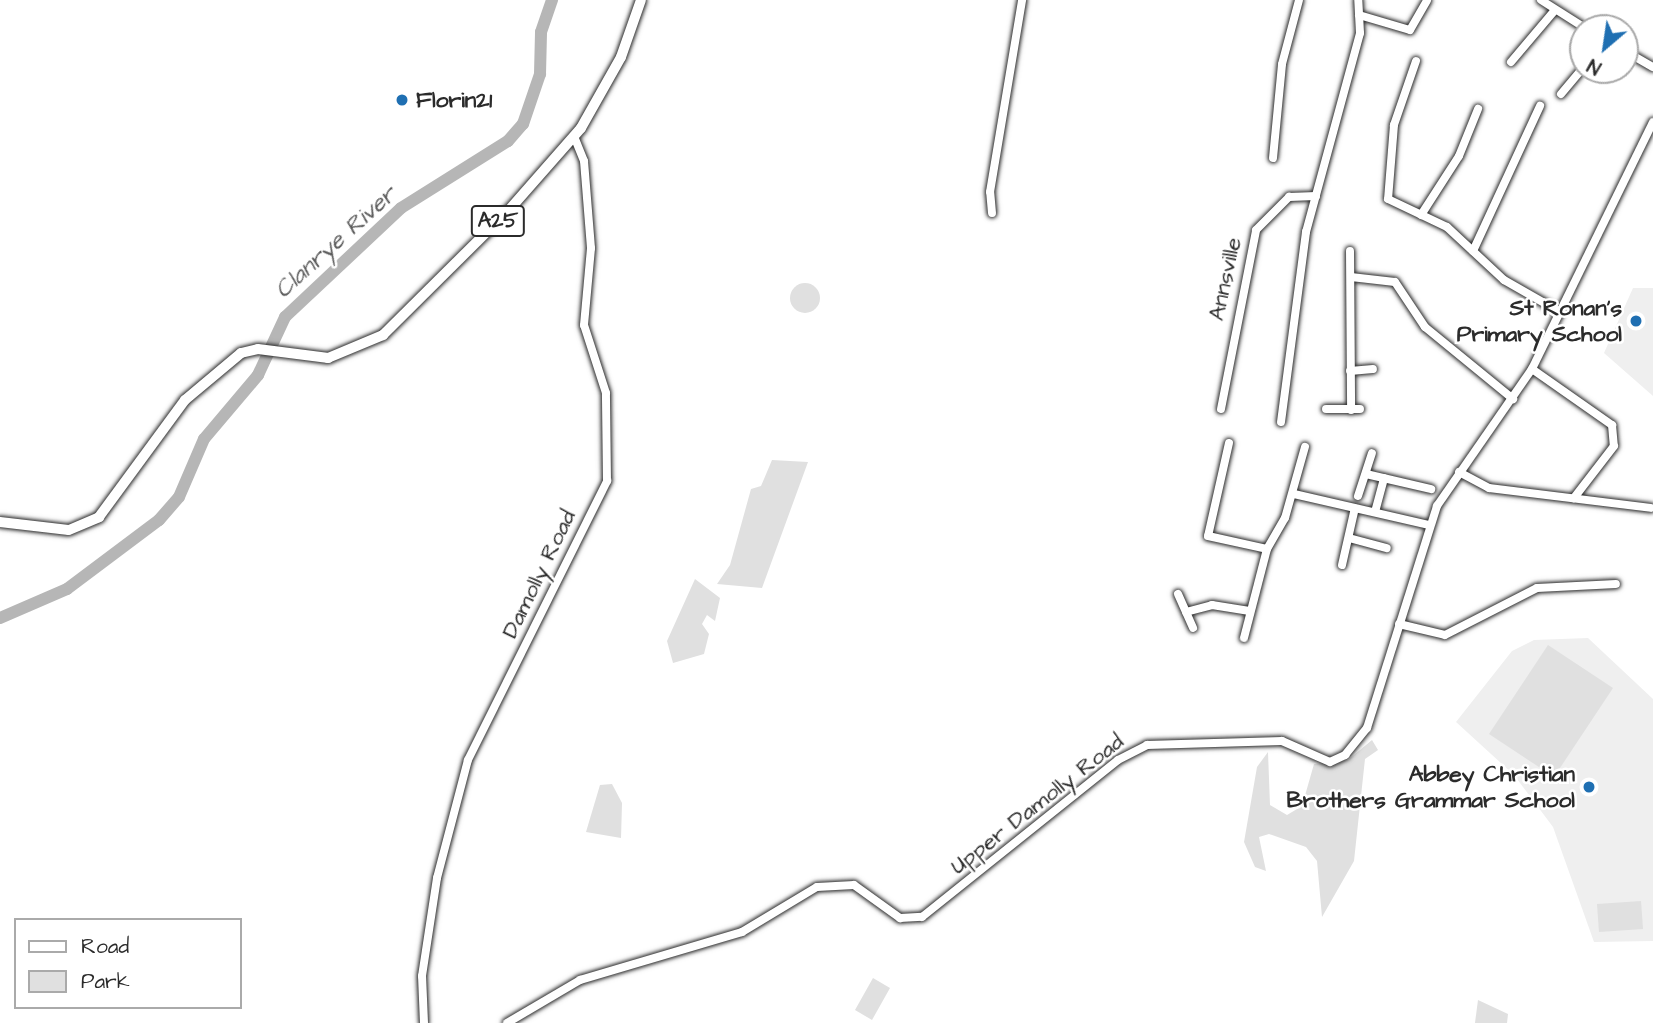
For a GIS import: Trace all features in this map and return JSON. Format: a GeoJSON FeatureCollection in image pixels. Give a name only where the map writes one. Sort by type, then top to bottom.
{"type":"FeatureCollection","features":[{"type":"Feature","properties":{"kind":"main road","name":"A25"},"geometry":{"type":"LineString","coordinates":[[0,522],[69,530],[99,517],[185,400],[221,366],[253,349],[284,356],[328,358],[383,335],[574,136],[608,83],[641,0]]}},
{"type":"Feature","properties":{"kind":"street"},"geometry":{"type":"LineString","coordinates":[[992,213],[990,192],[1023,0]]}},
{"type":"Feature","properties":{"kind":"street"},"geometry":{"type":"LineString","coordinates":[[1272,158],[1282,64],[1299,0]]}},
{"type":"Feature","properties":{"kind":"street"},"geometry":{"type":"LineString","coordinates":[[1281,422],[1316,196],[1357,47],[1358,0]]}},
{"type":"Feature","properties":{"kind":"street"},"geometry":{"type":"LineString","coordinates":[[1359,15],[1415,28],[1427,0]]}},
{"type":"Feature","properties":{"kind":"street"},"geometry":{"type":"LineString","coordinates":[[1541,0],[1569,18]]}},
{"type":"Feature","properties":{"kind":"street"},"geometry":{"type":"LineString","coordinates":[[1511,62],[1555,10]]}},
{"type":"Feature","properties":{"kind":"street"},"geometry":{"type":"LineString","coordinates":[[1416,61],[1394,125],[1385,190],[1391,205],[1421,215],[1473,251],[1504,280],[1560,312]]}},
{"type":"Feature","properties":{"kind":"street"},"geometry":{"type":"LineString","coordinates":[[1561,94],[1569,84]]}},
{"type":"Feature","properties":{"kind":"street"},"geometry":{"type":"LineString","coordinates":[[1473,251],[1540,106]]}},
{"type":"Feature","properties":{"kind":"street"},"geometry":{"type":"LineString","coordinates":[[1421,215],[1459,156],[1478,109]]}},
{"type":"Feature","properties":{"kind":"street","name":"Upper Damolly Road"},"geometry":{"type":"LineString","coordinates":[[507,1023],[580,980],[742,932],[817,887],[854,885],[900,918],[922,917],[1118,760],[1147,745],[1282,741],[1330,762],[1345,755],[1367,728],[1429,525],[1460,472],[1532,369],[1653,122]]}},
{"type":"Feature","properties":{"kind":"street","name":"Damolly Road"},"geometry":{"type":"LineString","coordinates":[[424,1023],[422,976],[437,878],[468,760],[607,481],[606,393],[584,325],[591,248],[584,161],[574,136]]}},
{"type":"Feature","properties":{"kind":"street","name":"Annsville"},"geometry":{"type":"LineString","coordinates":[[1233,404],[1222,405],[1256,230],[1289,197],[1316,196]]}},
{"type":"Feature","properties":{"kind":"street"},"geometry":{"type":"LineString","coordinates":[[1326,409],[1355,410],[1350,370],[1350,251]]}},
{"type":"Feature","properties":{"kind":"street"},"geometry":{"type":"LineString","coordinates":[[1351,277],[1395,282],[1424,327],[1513,399]]}},
{"type":"Feature","properties":{"kind":"street"},"geometry":{"type":"LineString","coordinates":[[1350,370],[1373,369]]}},
{"type":"Feature","properties":{"kind":"street"},"geometry":{"type":"LineString","coordinates":[[1532,369],[1612,425],[1614,446],[1574,498]]}},
{"type":"Feature","properties":{"kind":"street"},"geometry":{"type":"LineString","coordinates":[[1229,443],[1208,536],[1267,549]]}},
{"type":"Feature","properties":{"kind":"street"},"geometry":{"type":"LineString","coordinates":[[1244,638],[1267,549],[1294,494],[1305,447]]}},
{"type":"Feature","properties":{"kind":"street"},"geometry":{"type":"LineString","coordinates":[[1358,496],[1372,453]]}},
{"type":"Feature","properties":{"kind":"street"},"geometry":{"type":"LineString","coordinates":[[1460,472],[1483,487],[1651,508]]}},
{"type":"Feature","properties":{"kind":"street"},"geometry":{"type":"LineString","coordinates":[[1366,474],[1431,489]]}},
{"type":"Feature","properties":{"kind":"street"},"geometry":{"type":"LineString","coordinates":[[1375,512],[1384,478]]}},
{"type":"Feature","properties":{"kind":"street"},"geometry":{"type":"LineString","coordinates":[[1294,494],[1429,525]]}},
{"type":"Feature","properties":{"kind":"street"},"geometry":{"type":"LineString","coordinates":[[1342,565],[1355,508]]}},
{"type":"Feature","properties":{"kind":"street"},"geometry":{"type":"LineString","coordinates":[[1349,538],[1387,548]]}},
{"type":"Feature","properties":{"kind":"street"},"geometry":{"type":"LineString","coordinates":[[1399,624],[1459,632],[1501,602],[1537,588],[1616,583]]}},
{"type":"Feature","properties":{"kind":"street"},"geometry":{"type":"LineString","coordinates":[[1178,594],[1193,628]]}},
{"type":"Feature","properties":{"kind":"street"},"geometry":{"type":"LineString","coordinates":[[1186,612],[1212,605],[1250,611]]}},
{"type":"Feature","properties":{"kind":"shaded area","name":"St Ronan's Primary School"},"geometry":{"type":"Polygon","coordinates":[[[1633,288],[1653,288],[1653,396],[1604,353],[1633,288]]]}},
{"type":"Feature","properties":{"kind":"shaded area","name":"Abbey Christian Brothers Grammar School"},"geometry":{"type":"Polygon","coordinates":[[[1588,638],[1653,699],[1653,941],[1594,942],[1553,827],[1514,775],[1456,722],[1512,651],[1534,640],[1588,638]]]}},
{"type":"Feature","properties":{"kind":"green space"},"geometry":{"type":"Polygon","coordinates":[[[805,283],[816,287],[820,298],[816,309],[805,313],[794,309],[790,298],[794,287],[805,283]]]}},
{"type":"Feature","properties":{"kind":"green space"},"geometry":{"type":"Polygon","coordinates":[[[772,460],[808,462],[762,588],[717,584],[730,565],[751,489],[761,486],[772,460]]]}},
{"type":"Feature","properties":{"kind":"green space"},"geometry":{"type":"Polygon","coordinates":[[[695,579],[720,598],[715,621],[707,615],[702,624],[709,634],[704,654],[673,663],[667,641],[695,579]]]}},
{"type":"Feature","properties":{"kind":"green space"},"geometry":{"type":"Polygon","coordinates":[[[1548,645],[1613,688],[1554,777],[1489,734],[1548,645]]]}},
{"type":"Feature","properties":{"kind":"green space"},"geometry":{"type":"Polygon","coordinates":[[[1372,740],[1378,750],[1365,759],[1354,861],[1322,917],[1317,861],[1306,847],[1269,834],[1259,837],[1266,871],[1255,867],[1244,842],[1257,767],[1268,752],[1270,805],[1287,815],[1302,806],[1314,764],[1348,760],[1372,740]]]}},
{"type":"Feature","properties":{"kind":"green space"},"geometry":{"type":"Polygon","coordinates":[[[612,784],[622,803],[621,838],[586,832],[600,785],[612,784]]]}},
{"type":"Feature","properties":{"kind":"green space"},"geometry":{"type":"Polygon","coordinates":[[[1641,901],[1643,929],[1599,932],[1597,904],[1641,901]]]}},
{"type":"Feature","properties":{"kind":"green space"},"geometry":{"type":"Polygon","coordinates":[[[873,978],[890,988],[872,1020],[855,1010],[873,978]]]}},
{"type":"Feature","properties":{"kind":"green space"},"geometry":{"type":"Polygon","coordinates":[[[1478,1000],[1508,1014],[1507,1023],[1475,1023],[1478,1000]]]}},
{"type":"Feature","properties":{"kind":"waterway","name":"Clanrye River"},"geometry":{"type":"LineString","coordinates":[[0,618],[67,589],[159,520],[179,497],[204,439],[258,375],[285,317],[401,208],[508,141],[523,124],[540,74],[541,32],[552,0]]}},
{"type":"Feature","properties":{"kind":"place","name":"Florin21"},"geometry":{"type":"Point","coordinates":[402,100]}},
{"type":"Feature","properties":{"kind":"place","name":"St Ronan's Primary School"},"geometry":{"type":"Point","coordinates":[1636,321]}},
{"type":"Feature","properties":{"kind":"place","name":"Abbey Christian Brothers Grammar School"},"geometry":{"type":"Point","coordinates":[1589,787]}}]}
